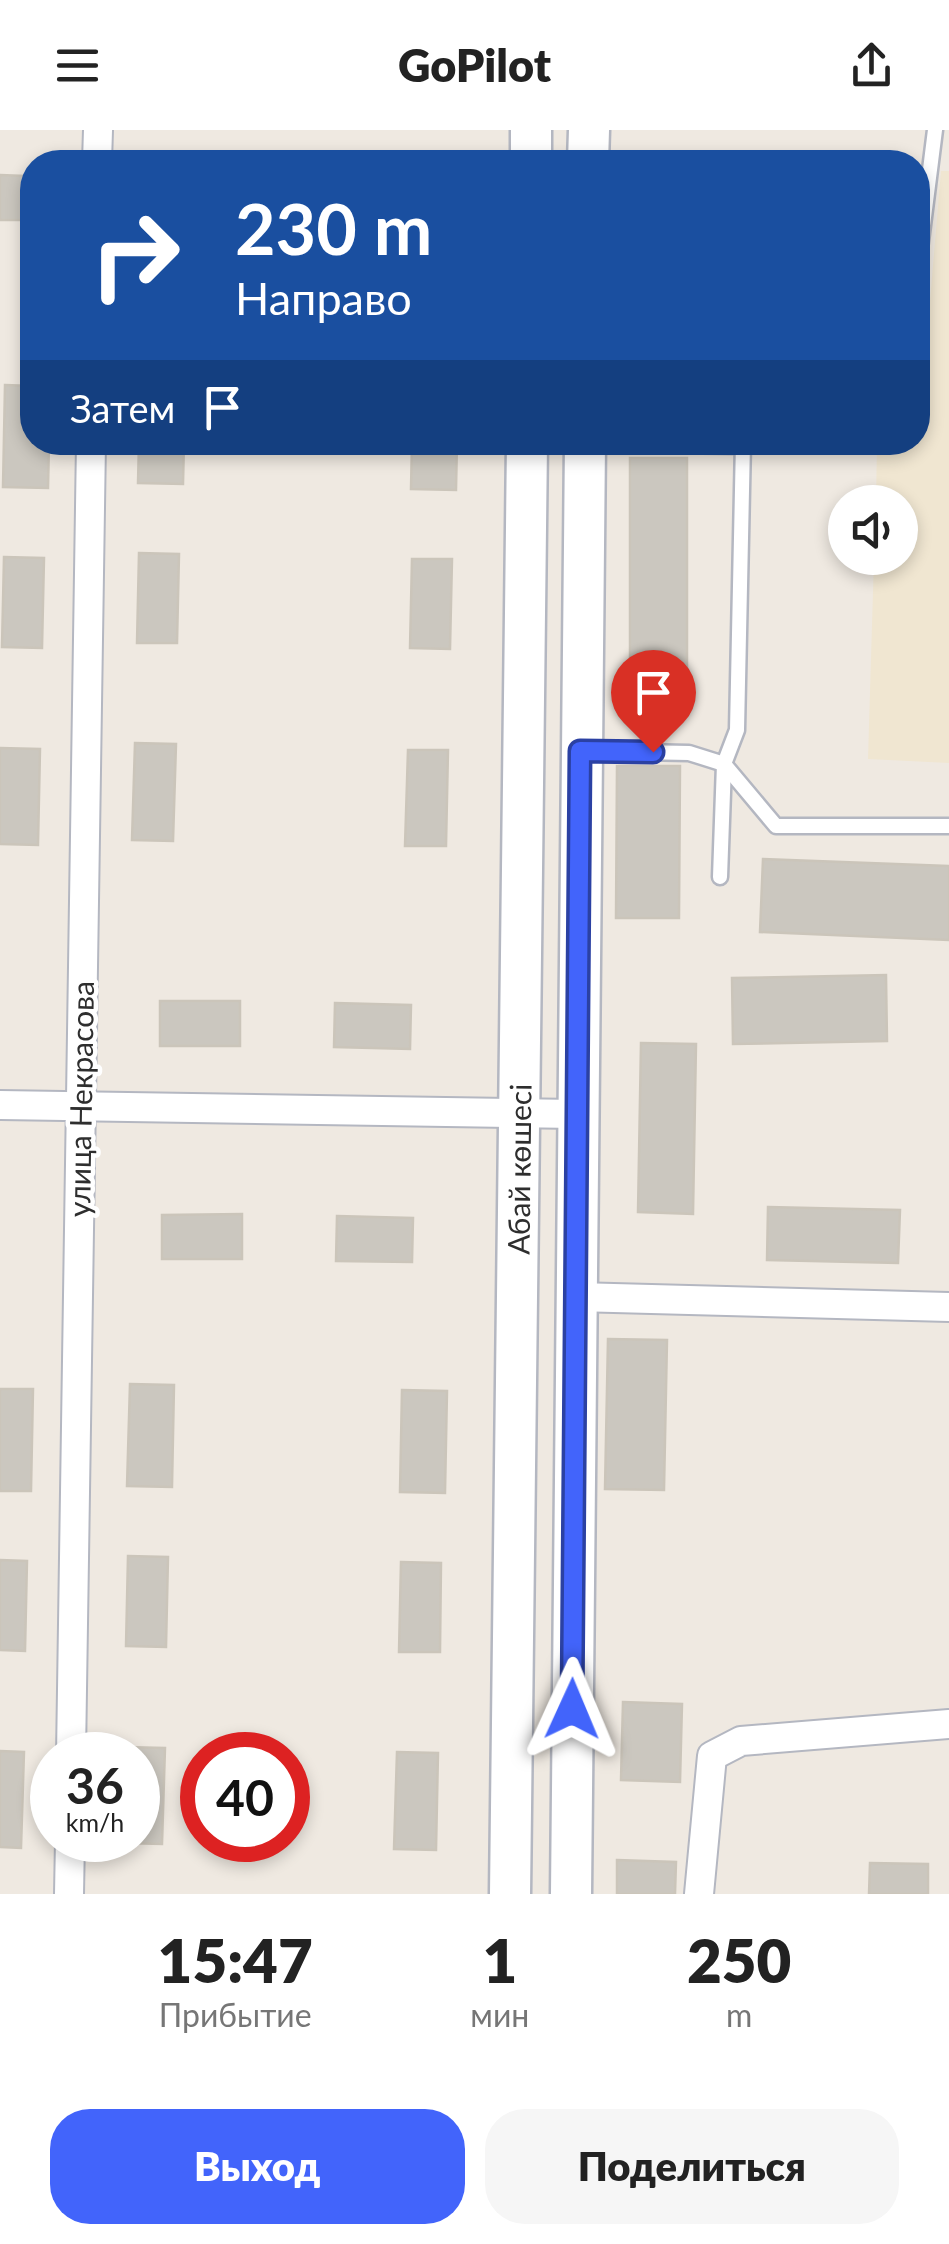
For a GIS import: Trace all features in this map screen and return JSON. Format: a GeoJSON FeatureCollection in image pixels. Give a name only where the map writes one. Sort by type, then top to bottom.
{"type":"FeatureCollection","features":[{"type":"Feature","properties":{"kind":"street","name":"улица Некрасова"},"geometry":{"type":"LineString","coordinates":[[71,1732],[91,455]]}},
{"type":"Feature","properties":{"kind":"street","name":"Абай көшесі"},"geometry":{"type":"LineString","coordinates":[[510,1894],[527,455]]}},
{"type":"Feature","properties":{"kind":"street","name":"Абай көшесі"},"geometry":{"type":"LineString","coordinates":[[572,1894],[585,455]]}},
{"type":"Feature","properties":{"kind":"street"},"geometry":{"type":"LineString","coordinates":[[0,1105],[577,1114]]}},
{"type":"Feature","properties":{"kind":"street"},"geometry":{"type":"LineString","coordinates":[[576,1298],[949,1307]]}},
{"type":"Feature","properties":{"kind":"street"},"geometry":{"type":"LineString","coordinates":[[699,1894],[712,1756],[725,1747],[741,1741],[949,1724]]}},
{"type":"Feature","properties":{"kind":"street"},"geometry":{"type":"LineString","coordinates":[[69,1894],[70,1862]]}},
{"type":"Feature","properties":{"kind":"lane"},"geometry":{"type":"LineString","coordinates":[[930,170],[935,130]]}},
{"type":"Feature","properties":{"kind":"lane"},"geometry":{"type":"LineString","coordinates":[[720,877],[724,764],[737,730],[742,455]]}},
{"type":"Feature","properties":{"kind":"lane"},"geometry":{"type":"LineString","coordinates":[[580,751],[689,752],[724,764],[776,826],[949,826]]}},
{"type":"Feature","properties":{"kind":"shaded area"},"geometry":{"type":"Polygon","coordinates":[[[941,171],[949,171],[949,763],[868,759],[873,575],[918,575],[918,485],[876,485],[877,455],[930,455],[930,301],[941,171]]]}},
{"type":"Feature","properties":{"kind":"building"},"geometry":{"type":"Polygon","coordinates":[[[0,175],[20,176],[20,220],[0,220],[0,175]]]}},
{"type":"Feature","properties":{"kind":"building"},"geometry":{"type":"Polygon","coordinates":[[[5,385],[20,386],[20,455],[49,455],[48,488],[3,487],[5,385]]]}},
{"type":"Feature","properties":{"kind":"building"},"geometry":{"type":"Polygon","coordinates":[[[139,455],[184,455],[183,484],[138,483],[139,455]]]}},
{"type":"Feature","properties":{"kind":"building"},"geometry":{"type":"Polygon","coordinates":[[[412,455],[457,455],[456,490],[411,489],[412,455]]]}},
{"type":"Feature","properties":{"kind":"building"},"geometry":{"type":"Polygon","coordinates":[[[630,458],[687,458],[687,687],[630,687],[630,458]]]}},
{"type":"Feature","properties":{"kind":"building"},"geometry":{"type":"Polygon","coordinates":[[[139,553],[179,554],[177,643],[137,643],[139,553]]]}},
{"type":"Feature","properties":{"kind":"building"},"geometry":{"type":"Polygon","coordinates":[[[4,557],[44,558],[42,648],[2,647],[4,557]]]}},
{"type":"Feature","properties":{"kind":"building"},"geometry":{"type":"Polygon","coordinates":[[[412,559],[452,559],[450,649],[410,648],[412,559]]]}},
{"type":"Feature","properties":{"kind":"building"},"geometry":{"type":"Polygon","coordinates":[[[135,743],[176,744],[173,841],[132,840],[135,743]]]}},
{"type":"Feature","properties":{"kind":"building"},"geometry":{"type":"Polygon","coordinates":[[[0,748],[40,749],[38,845],[0,844],[0,748]]]}},
{"type":"Feature","properties":{"kind":"building"},"geometry":{"type":"Polygon","coordinates":[[[408,750],[448,750],[446,846],[405,846],[408,750]]]}},
{"type":"Feature","properties":{"kind":"building"},"geometry":{"type":"Polygon","coordinates":[[[617,766],[680,766],[679,918],[616,918],[617,766]]]}},
{"type":"Feature","properties":{"kind":"building"},"geometry":{"type":"Polygon","coordinates":[[[763,859],[949,866],[949,940],[760,932],[763,859]]]}},
{"type":"Feature","properties":{"kind":"building"},"geometry":{"type":"Polygon","coordinates":[[[886,975],[887,1041],[733,1044],[732,978],[886,975]]]}},
{"type":"Feature","properties":{"kind":"building"},"geometry":{"type":"Polygon","coordinates":[[[160,1001],[240,1001],[240,1046],[160,1046],[160,1001]]]}},
{"type":"Feature","properties":{"kind":"building"},"geometry":{"type":"Polygon","coordinates":[[[335,1003],[411,1005],[410,1049],[334,1047],[335,1003]]]}},
{"type":"Feature","properties":{"kind":"building"},"geometry":{"type":"Polygon","coordinates":[[[641,1043],[696,1044],[693,1214],[638,1212],[641,1043]]]}},
{"type":"Feature","properties":{"kind":"building"},"geometry":{"type":"Polygon","coordinates":[[[768,1207],[900,1210],[898,1263],[767,1260],[768,1207]]]}},
{"type":"Feature","properties":{"kind":"building"},"geometry":{"type":"Polygon","coordinates":[[[242,1214],[242,1259],[162,1259],[162,1215],[242,1214]]]}},
{"type":"Feature","properties":{"kind":"building"},"geometry":{"type":"Polygon","coordinates":[[[337,1216],[413,1218],[412,1262],[336,1261],[337,1216]]]}},
{"type":"Feature","properties":{"kind":"building"},"geometry":{"type":"Polygon","coordinates":[[[608,1339],[667,1340],[664,1490],[605,1489],[608,1339]]]}},
{"type":"Feature","properties":{"kind":"building"},"geometry":{"type":"Polygon","coordinates":[[[130,1384],[174,1385],[172,1487],[127,1486],[130,1384]]]}},
{"type":"Feature","properties":{"kind":"building"},"geometry":{"type":"Polygon","coordinates":[[[0,1389],[33,1389],[31,1491],[0,1491],[0,1389]]]}},
{"type":"Feature","properties":{"kind":"building"},"geometry":{"type":"Polygon","coordinates":[[[402,1390],[447,1391],[445,1493],[400,1492],[402,1390]]]}},
{"type":"Feature","properties":{"kind":"building"},"geometry":{"type":"Polygon","coordinates":[[[128,1556],[168,1557],[166,1647],[126,1646],[128,1556]]]}},
{"type":"Feature","properties":{"kind":"building"},"geometry":{"type":"Polygon","coordinates":[[[0,1560],[27,1561],[25,1651],[0,1650],[0,1560]]]}},
{"type":"Feature","properties":{"kind":"building"},"geometry":{"type":"Polygon","coordinates":[[[401,1562],[441,1563],[440,1652],[399,1652],[401,1562]]]}},
{"type":"Feature","properties":{"kind":"building"},"geometry":{"type":"Polygon","coordinates":[[[623,1702],[682,1704],[680,1782],[621,1780],[623,1702]]]}},
{"type":"Feature","properties":{"kind":"building"},"geometry":{"type":"Polygon","coordinates":[[[160,1748],[165,1748],[160,1844],[160,1748]]]}},
{"type":"Feature","properties":{"kind":"building"},"geometry":{"type":"Polygon","coordinates":[[[0,1751],[24,1752],[21,1848],[0,1847],[0,1751]]]}},
{"type":"Feature","properties":{"kind":"building"},"geometry":{"type":"Polygon","coordinates":[[[397,1752],[438,1753],[436,1850],[394,1849],[397,1752]]]}},
{"type":"Feature","properties":{"kind":"building"},"geometry":{"type":"Polygon","coordinates":[[[617,1860],[676,1862],[675,1894],[617,1894],[617,1860]]]}},
{"type":"Feature","properties":{"kind":"building"},"geometry":{"type":"Polygon","coordinates":[[[870,1863],[928,1864],[928,1894],[869,1894],[870,1863]]]}},
{"type":"Feature","properties":{"kind":"route"},"geometry":{"type":"LineString","coordinates":[[572,1709],[580,751],[653,752]]}}]}
